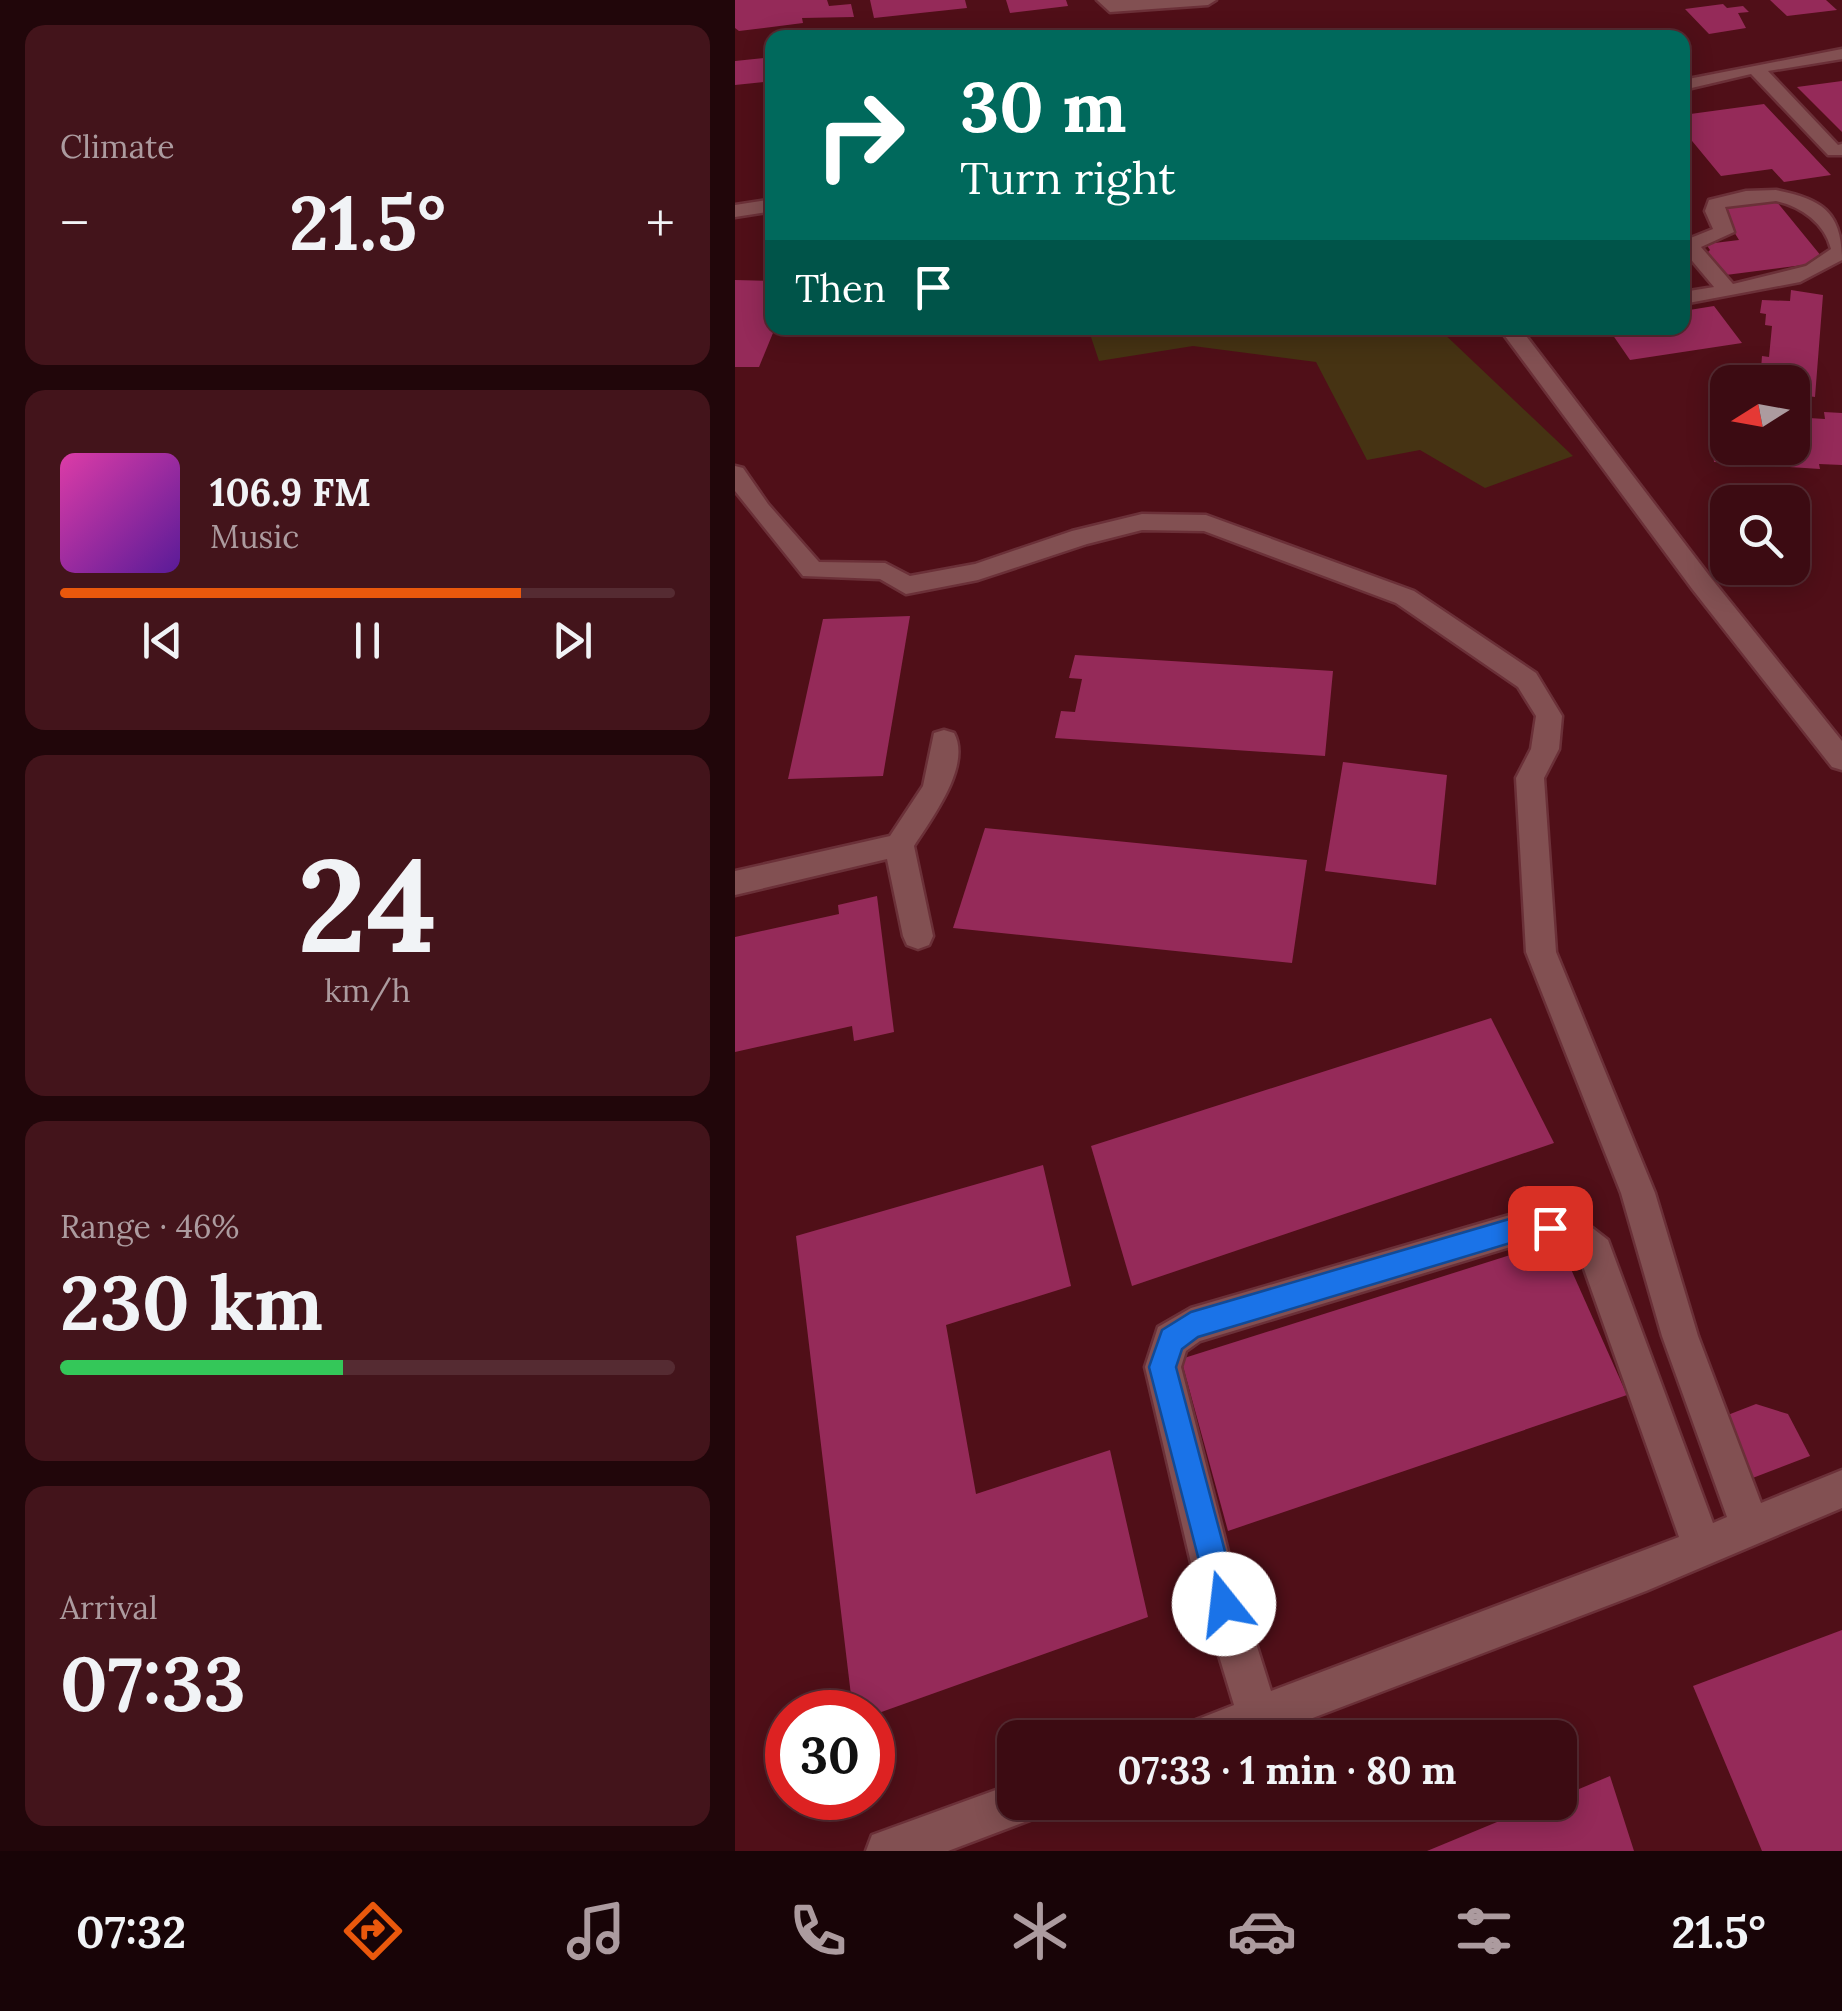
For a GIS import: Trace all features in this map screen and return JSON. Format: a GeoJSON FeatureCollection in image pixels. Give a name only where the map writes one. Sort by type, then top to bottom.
{"type":"FeatureCollection","features":[{"type":"Feature","properties":{"kind":"street"},"geometry":{"type":"LineString","coordinates":[[1105,0],[1110,7],[1208,0]]}},
{"type":"Feature","properties":{"kind":"street"},"geometry":{"type":"LineString","coordinates":[[1736,53],[1842,38]]}},
{"type":"Feature","properties":{"kind":"street"},"geometry":{"type":"LineString","coordinates":[[1690,83],[1842,54]]}},
{"type":"Feature","properties":{"kind":"street"},"geometry":{"type":"LineString","coordinates":[[1755,68],[1839,153]]}},
{"type":"Feature","properties":{"kind":"street"},"geometry":{"type":"LineString","coordinates":[[1690,245],[1724,232],[1716,204],[1767,194],[1799,199],[1814,208],[1839,238],[1841,250],[1834,262],[1820,270],[1690,297]]}},
{"type":"Feature","properties":{"kind":"street"},"geometry":{"type":"LineString","coordinates":[[735,211],[765,206]]}},
{"type":"Feature","properties":{"kind":"street"},"geometry":{"type":"LineString","coordinates":[[735,232],[765,227]]}},
{"type":"Feature","properties":{"kind":"street"},"geometry":{"type":"LineString","coordinates":[[1690,246],[1727,289]]}},
{"type":"Feature","properties":{"kind":"street"},"geometry":{"type":"LineString","coordinates":[[1523,335],[1702,584],[1842,760]]}},
{"type":"Feature","properties":{"kind":"street"},"geometry":{"type":"LineString","coordinates":[[735,473],[760,510],[811,570],[843,574],[885,571],[906,585],[977,572],[1081,537],[1142,522],[1206,523],[1405,597],[1527,680],[1549,716],[1545,749],[1530,778],[1541,952],[1637,1193],[1680,1336],[1750,1527]]}},
{"type":"Feature","properties":{"kind":"street"},"geometry":{"type":"LineString","coordinates":[[735,883],[899,846],[937,788],[944,740]]}},
{"type":"Feature","properties":{"kind":"street"},"geometry":{"type":"LineString","coordinates":[[899,846],[918,936]]}},
{"type":"Feature","properties":{"kind":"street"},"geometry":{"type":"LineString","coordinates":[[1258,1717],[1212,1567],[1163,1367],[1171,1340],[1191,1326],[1530,1225],[1570,1232],[1596,1252],[1702,1547]]}},
{"type":"Feature","properties":{"kind":"street"},"geometry":{"type":"LineString","coordinates":[[1250,1720],[1702,1547],[1842,1489]]}},
{"type":"Feature","properties":{"kind":"street"},"geometry":{"type":"LineString","coordinates":[[888,1851],[997,1811]]}},
{"type":"Feature","properties":{"kind":"shaded area"},"geometry":{"type":"Polygon","coordinates":[[[1090,335],[1445,335],[1573,456],[1485,488],[1420,450],[1367,460],[1316,362],[1193,346],[1099,361],[1090,335]]]}},
{"type":"Feature","properties":{"kind":"building"},"geometry":{"type":"Polygon","coordinates":[[[735,0],[827,0],[829,6],[851,4],[854,17],[802,18],[803,23],[739,31],[735,28],[735,0]]]}},
{"type":"Feature","properties":{"kind":"building"},"geometry":{"type":"Polygon","coordinates":[[[870,0],[965,0],[967,8],[874,18],[870,0]]]}},
{"type":"Feature","properties":{"kind":"building"},"geometry":{"type":"Polygon","coordinates":[[[1006,0],[1066,0],[1068,6],[1010,13],[1006,0]]]}},
{"type":"Feature","properties":{"kind":"building"},"geometry":{"type":"Polygon","coordinates":[[[1770,0],[1826,0],[1837,10],[1787,16],[1770,0]]]}},
{"type":"Feature","properties":{"kind":"building"},"geometry":{"type":"Polygon","coordinates":[[[1723,4],[1727,8],[1743,6],[1749,12],[1738,13],[1746,28],[1709,34],[1685,9],[1723,4]]]}},
{"type":"Feature","properties":{"kind":"building"},"geometry":{"type":"Polygon","coordinates":[[[765,58],[765,82],[735,85],[735,61],[765,58]]]}},
{"type":"Feature","properties":{"kind":"building"},"geometry":{"type":"Polygon","coordinates":[[[1842,81],[1842,132],[1797,87],[1842,81]]]}},
{"type":"Feature","properties":{"kind":"building"},"geometry":{"type":"Polygon","coordinates":[[[1764,104],[1831,175],[1784,182],[1772,169],[1721,176],[1690,138],[1690,114],[1764,104]]]}},
{"type":"Feature","properties":{"kind":"building"},"geometry":{"type":"Polygon","coordinates":[[[1761,199],[1777,202],[1826,262],[1726,275],[1718,264],[1711,262],[1706,244],[1739,240],[1721,211],[1761,199]]]}},
{"type":"Feature","properties":{"kind":"building"},"geometry":{"type":"Polygon","coordinates":[[[735,280],[765,281],[765,335],[772,335],[759,367],[735,367],[735,280]]]}},
{"type":"Feature","properties":{"kind":"building"},"geometry":{"type":"Polygon","coordinates":[[[1791,290],[1823,295],[1815,397],[1810,396],[1810,365],[1761,365],[1762,356],[1769,357],[1772,326],[1765,325],[1766,314],[1760,313],[1762,300],[1790,301],[1791,290]]]}},
{"type":"Feature","properties":{"kind":"building"},"geometry":{"type":"Polygon","coordinates":[[[1714,306],[1742,343],[1630,360],[1613,335],[1690,335],[1690,310],[1714,306]]]}},
{"type":"Feature","properties":{"kind":"building"},"geometry":{"type":"Polygon","coordinates":[[[1824,412],[1842,413],[1842,465],[1819,464],[1820,469],[1759,465],[1810,465],[1810,418],[1825,419],[1824,412]]]}},
{"type":"Feature","properties":{"kind":"building"},"geometry":{"type":"Polygon","coordinates":[[[910,616],[883,776],[788,779],[823,619],[910,616]]]}},
{"type":"Feature","properties":{"kind":"building"},"geometry":{"type":"Polygon","coordinates":[[[1075,655],[1333,671],[1325,756],[1055,738],[1061,711],[1075,712],[1082,679],[1069,678],[1075,655]]]}},
{"type":"Feature","properties":{"kind":"building"},"geometry":{"type":"Polygon","coordinates":[[[1343,762],[1447,775],[1436,885],[1325,871],[1343,762]]]}},
{"type":"Feature","properties":{"kind":"building"},"geometry":{"type":"Polygon","coordinates":[[[985,828],[1307,860],[1292,963],[953,928],[985,828]]]}},
{"type":"Feature","properties":{"kind":"building"},"geometry":{"type":"Polygon","coordinates":[[[877,896],[894,1032],[854,1041],[852,1026],[735,1052],[735,937],[839,914],[838,905],[877,896]]]}},
{"type":"Feature","properties":{"kind":"building"},"geometry":{"type":"Polygon","coordinates":[[[1491,1018],[1554,1143],[1132,1286],[1091,1146],[1491,1018]]]}},
{"type":"Feature","properties":{"kind":"building"},"geometry":{"type":"Polygon","coordinates":[[[1043,1165],[1071,1286],[946,1325],[976,1494],[1110,1450],[1148,1617],[895,1707],[895,1690],[850,1690],[796,1236],[1043,1165]]]}},
{"type":"Feature","properties":{"kind":"building"},"geometry":{"type":"Polygon","coordinates":[[[1558,1240],[1627,1395],[1228,1531],[1181,1359],[1558,1240]]]}},
{"type":"Feature","properties":{"kind":"building"},"geometry":{"type":"Polygon","coordinates":[[[1756,1404],[1788,1414],[1810,1456],[1750,1479],[1720,1418],[1756,1404]]]}},
{"type":"Feature","properties":{"kind":"building"},"geometry":{"type":"Polygon","coordinates":[[[1842,1630],[1842,1851],[1762,1851],[1693,1686],[1842,1630]]]}},
{"type":"Feature","properties":{"kind":"building"},"geometry":{"type":"Polygon","coordinates":[[[1610,1776],[1634,1851],[1427,1851],[1502,1820],[1577,1820],[1577,1790],[1610,1776]]]}},
{"type":"Feature","properties":{"kind":"route"},"geometry":{"type":"LineString","coordinates":[[1224,1604],[1163,1367],[1171,1340],[1191,1326],[1530,1225],[1550,1228]]}}]}
